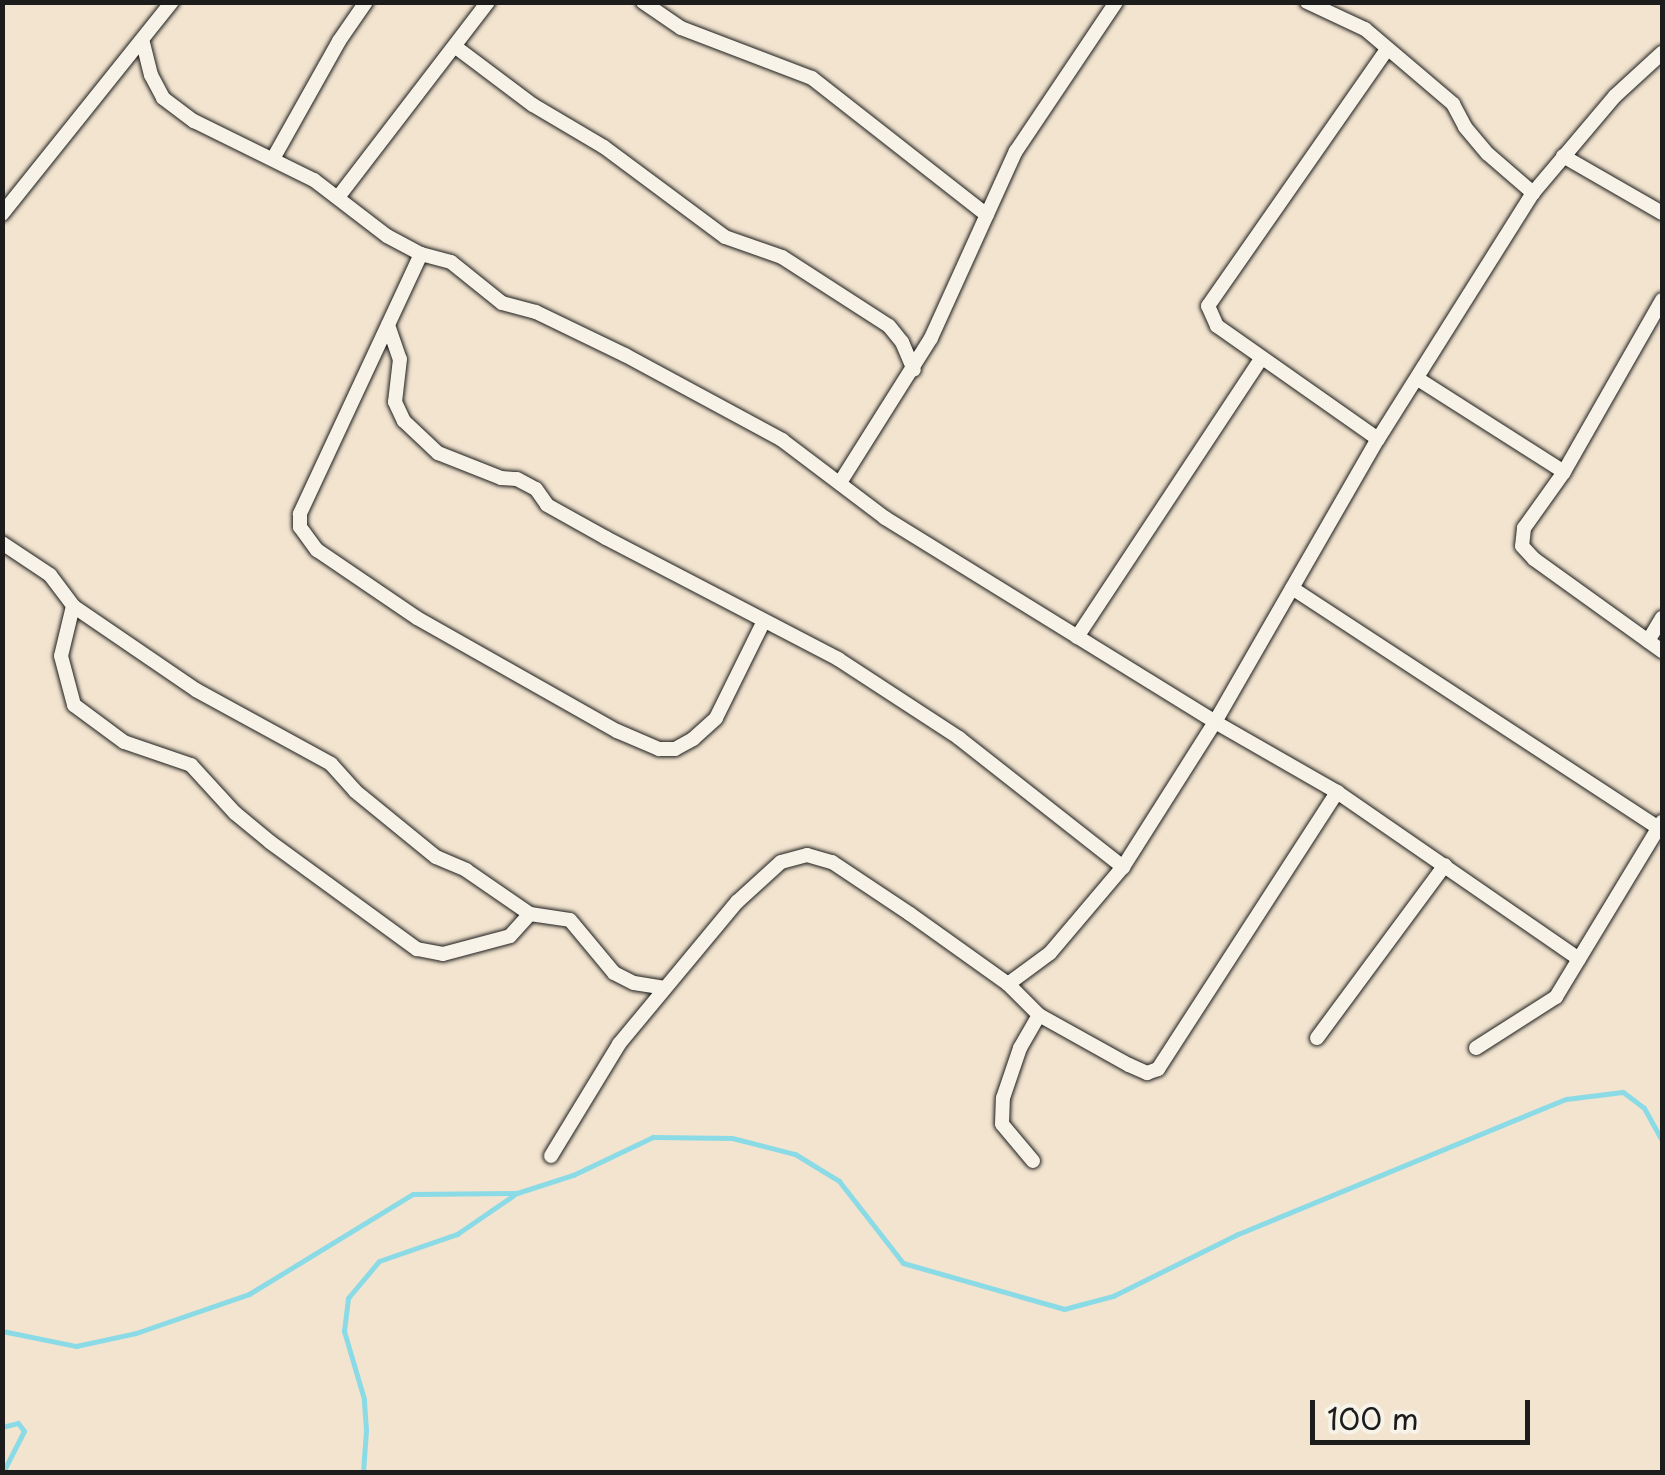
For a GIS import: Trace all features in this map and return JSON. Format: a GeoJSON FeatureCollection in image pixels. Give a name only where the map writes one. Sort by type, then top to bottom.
{"type":"FeatureCollection","features":[{"type":"Feature","properties":{"kind":"street"},"geometry":{"type":"LineString","coordinates":[[2,214],[144,43],[172,2]]}},
{"type":"Feature","properties":{"kind":"street"},"geometry":{"type":"LineString","coordinates":[[274,158],[366,2]]}},
{"type":"Feature","properties":{"kind":"street"},"geometry":{"type":"LineString","coordinates":[[338,196],[457,48],[488,2]]}},
{"type":"Feature","properties":{"kind":"street"},"geometry":{"type":"LineString","coordinates":[[642,2],[681,28],[812,78],[987,215]]}},
{"type":"Feature","properties":{"kind":"street"},"geometry":{"type":"LineString","coordinates":[[841,481],[914,370],[1016,150],[1116,2]]}},
{"type":"Feature","properties":{"kind":"street"},"geometry":{"type":"LineString","coordinates":[[1307,2],[1365,28],[1452,104],[1465,128],[1488,154],[1533,192]]}},
{"type":"Feature","properties":{"kind":"street"},"geometry":{"type":"LineString","coordinates":[[144,43],[150,75],[163,98],[194,121],[274,158],[338,196],[387,236],[421,254],[451,262],[502,303],[536,312],[626,355],[782,440],[885,518],[1076,638],[1338,792],[1579,959]]}},
{"type":"Feature","properties":{"kind":"street"},"geometry":{"type":"LineString","coordinates":[[457,48],[533,105],[604,147],[725,237],[782,257],[889,326],[902,342],[914,370]]}},
{"type":"Feature","properties":{"kind":"street"},"geometry":{"type":"LineString","coordinates":[[1378,439],[1217,326],[1208,306],[1387,50]]}},
{"type":"Feature","properties":{"kind":"street"},"geometry":{"type":"LineString","coordinates":[[1008,984],[1050,953],[1123,867],[1215,722],[1378,439],[1533,192],[1615,96],[1662,53]]}},
{"type":"Feature","properties":{"kind":"street"},"geometry":{"type":"LineString","coordinates":[[1563,156],[1662,213]]}},
{"type":"Feature","properties":{"kind":"street"},"geometry":{"type":"LineString","coordinates":[[421,254],[300,514],[300,527],[317,550],[417,618],[617,731],[660,749],[675,749],[716,718],[764,621]]}},
{"type":"Feature","properties":{"kind":"street"},"geometry":{"type":"LineString","coordinates":[[1662,300],[1564,472],[1524,528],[1522,546],[1534,559],[1662,651]]}},
{"type":"Feature","properties":{"kind":"street"},"geometry":{"type":"LineString","coordinates":[[388,326],[400,359],[395,402],[404,421],[438,453],[501,478],[517,479],[536,489],[547,505],[838,659],[958,738],[1123,867]]}},
{"type":"Feature","properties":{"kind":"street"},"geometry":{"type":"LineString","coordinates":[[1076,638],[1261,359]]}},
{"type":"Feature","properties":{"kind":"street"},"geometry":{"type":"LineString","coordinates":[[1418,379],[1564,472]]}},
{"type":"Feature","properties":{"kind":"street"},"geometry":{"type":"LineString","coordinates":[[2,543],[50,574],[73,606],[196,690],[330,764],[355,791],[436,857],[466,870],[530,914],[570,920],[614,973],[634,983],[664,988]]}},
{"type":"Feature","properties":{"kind":"street"},"geometry":{"type":"LineString","coordinates":[[1292,588],[1661,827],[1556,997],[1476,1048]]}},
{"type":"Feature","properties":{"kind":"street"},"geometry":{"type":"LineString","coordinates":[[73,606],[61,656],[74,705],[124,742],[190,765],[258,832],[417,949],[443,954],[510,936],[530,914]]}},
{"type":"Feature","properties":{"kind":"street"},"geometry":{"type":"LineString","coordinates":[[1648,642],[1662,618]]}},
{"type":"Feature","properties":{"kind":"street"},"geometry":{"type":"LineString","coordinates":[[552,1156],[619,1044],[664,988],[737,902],[781,862],[807,855],[832,862],[1008,984],[1039,1015],[1129,1066],[1148,1073],[1158,1069],[1338,792]]}},
{"type":"Feature","properties":{"kind":"street"},"geometry":{"type":"LineString","coordinates":[[1318,1038],[1445,865]]}},
{"type":"Feature","properties":{"kind":"street"},"geometry":{"type":"LineString","coordinates":[[1033,1161],[1002,1124],[1003,1098],[1020,1048],[1039,1015]]}},
{"type":"Feature","properties":{"kind":"waterway"},"geometry":{"type":"LineString","coordinates":[[2,1331],[76,1346],[136,1333],[249,1294],[413,1194],[517,1193],[573,1175],[653,1137],[732,1138],[795,1154],[839,1181],[903,1263],[1064,1309],[1113,1296],[1238,1234],[1566,1099],[1623,1092],[1644,1108],[1662,1141]]}},
{"type":"Feature","properties":{"kind":"waterway"},"geometry":{"type":"LineString","coordinates":[[363,1472],[364,1399],[344,1331],[348,1298],[379,1261],[457,1234],[514,1195]]}},
{"type":"Feature","properties":{"kind":"waterway"},"geometry":{"type":"LineString","coordinates":[[2,1427],[18,1423],[24,1431],[3,1472]]}}]}
